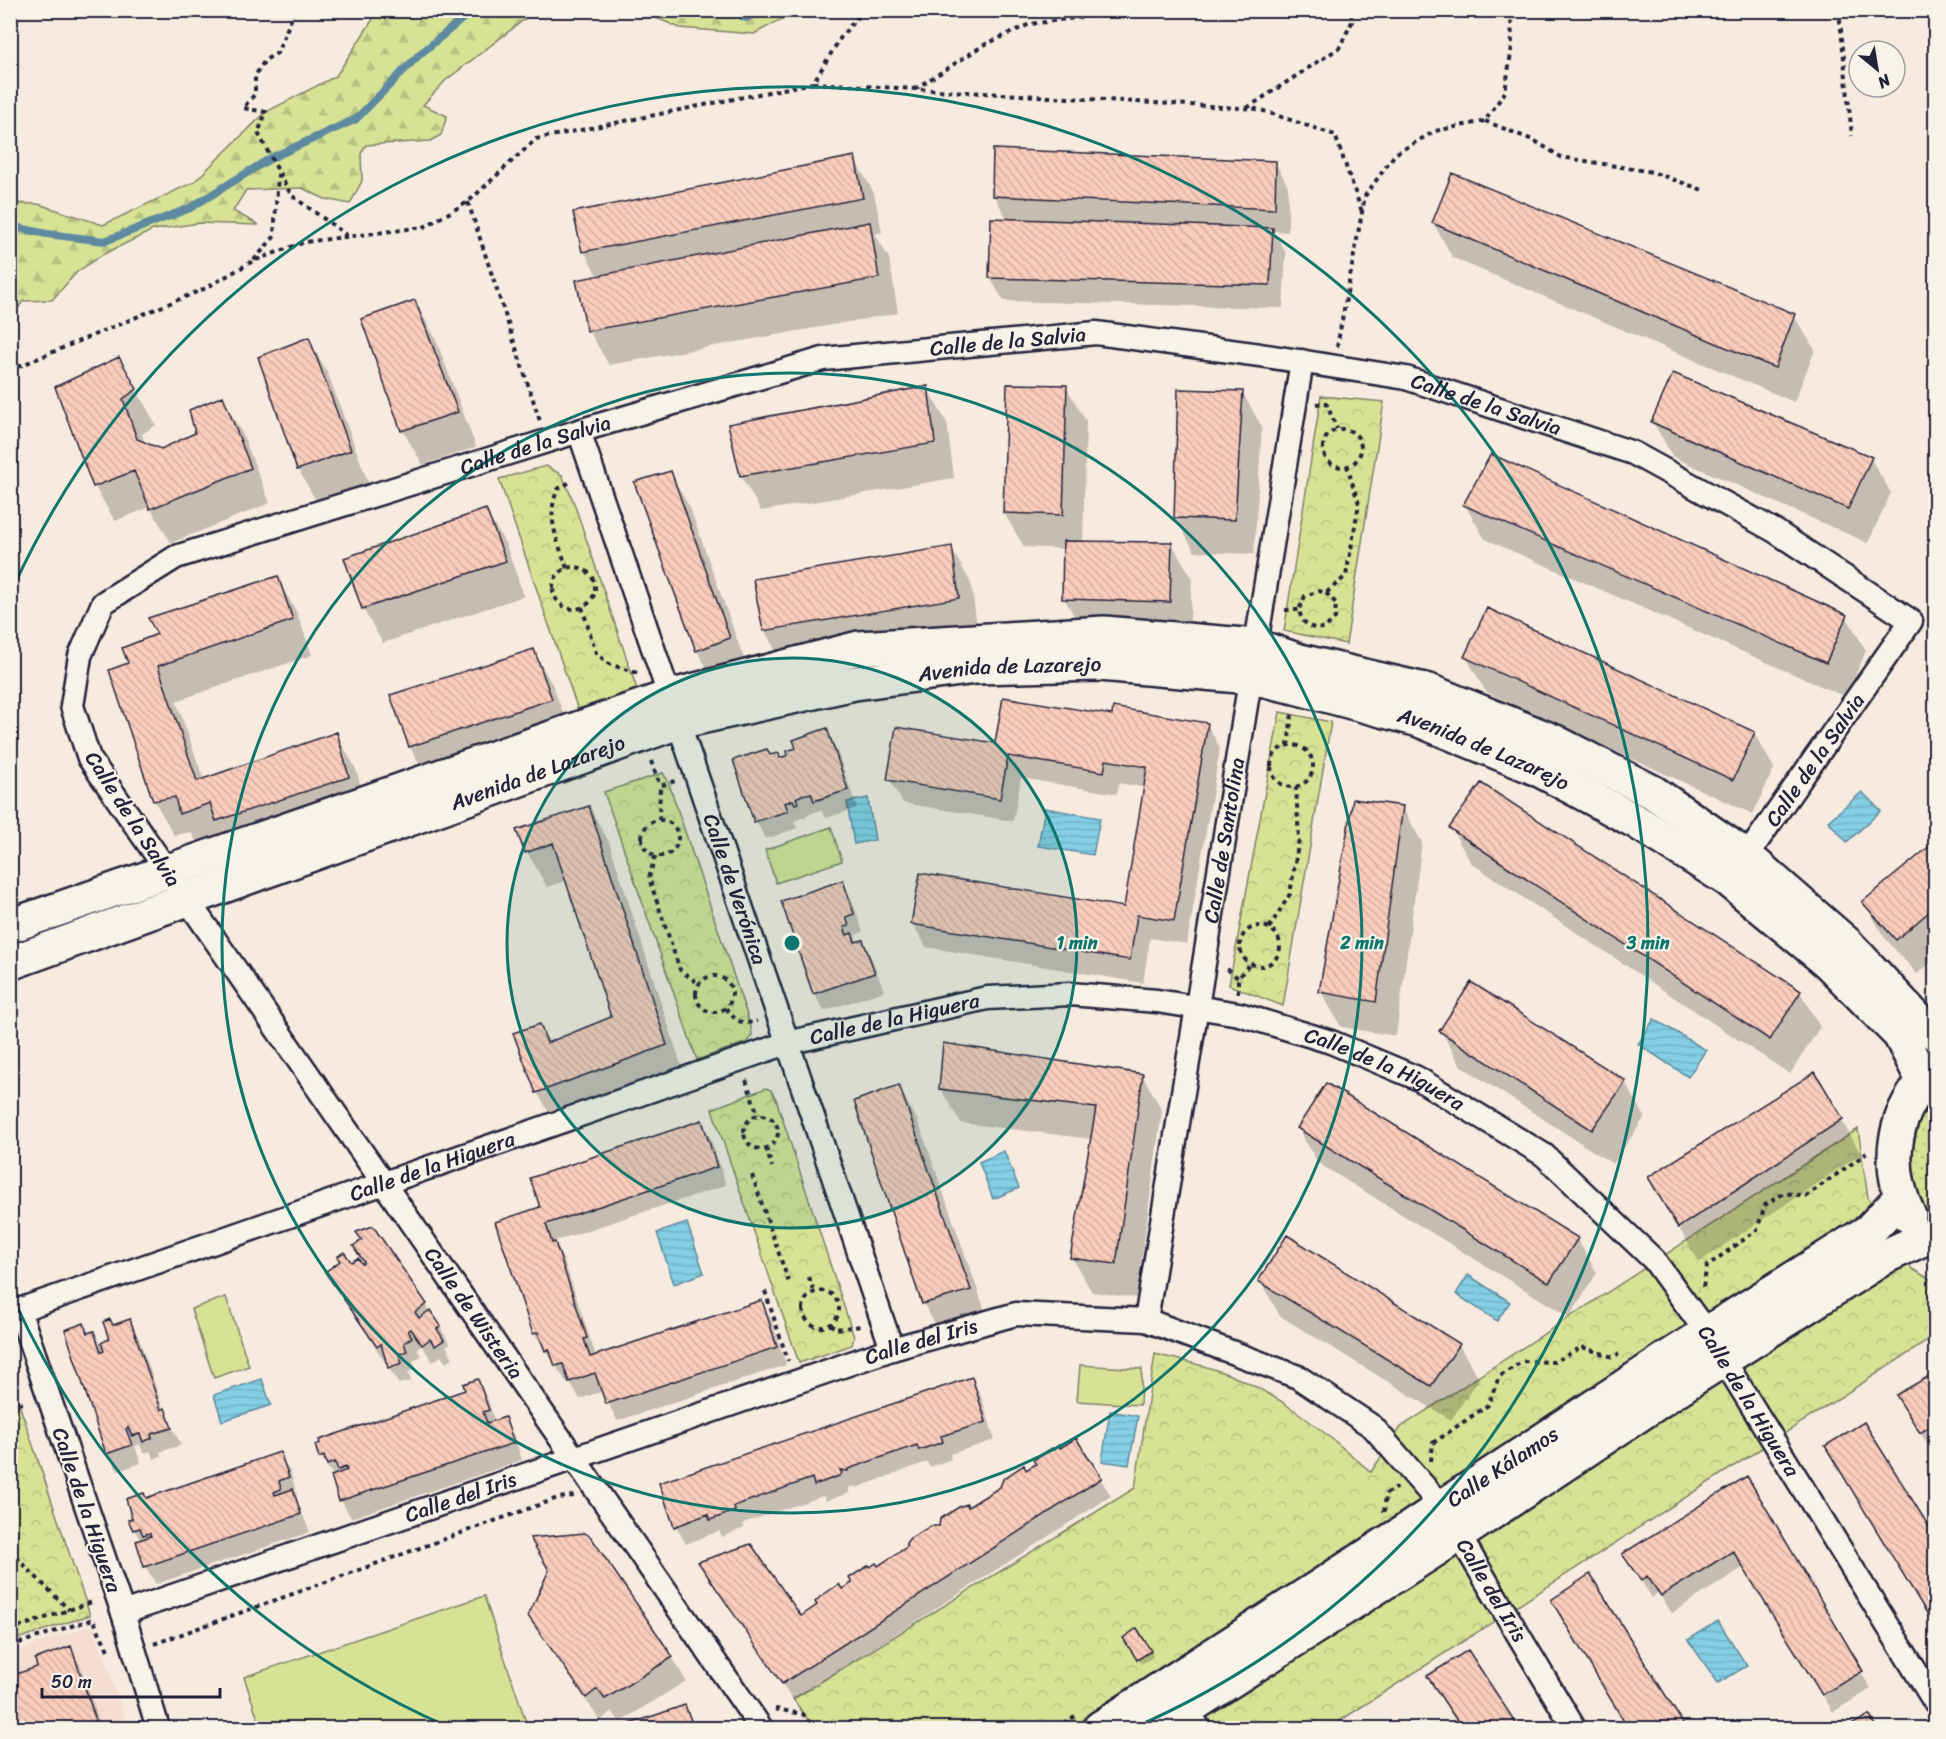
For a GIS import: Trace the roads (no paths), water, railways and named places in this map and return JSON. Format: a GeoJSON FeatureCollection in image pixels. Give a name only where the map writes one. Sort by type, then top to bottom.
{"type":"FeatureCollection","features":[{"type":"Feature","properties":{"kind":"street","name":"Calle de la Salvia"},"geometry":{"type":"LineString","coordinates":[[185,898],[88,758],[72,706],[80,656],[103,603],[176,557],[579,431],[823,359],[1096,333],[1302,361],[1406,378],[1633,453],[1775,531],[1911,621],[1738,869]]}},
{"type":"Feature","properties":{"kind":"street","name":"Calle de Santolina"},"geometry":{"type":"LineString","coordinates":[[1146,1320],[1302,361]]}},
{"type":"Feature","properties":{"kind":"street","name":"Calle de Verónica"},"geometry":{"type":"LineString","coordinates":[[579,431],[892,1349]]}},
{"type":"Feature","properties":{"kind":"street","name":"Avenida de Lazarejo"},"geometry":{"type":"LineString","coordinates":[[10,926],[669,696],[855,683],[976,667],[1253,662],[1419,720],[1539,770],[1637,822],[1738,869],[1847,944],[1919,1021],[1935,1034]]}},
{"type":"Feature","properties":{"kind":"street","name":"Avenida de Lazarejo"},"geometry":{"type":"LineString","coordinates":[[10,963],[185,898],[669,696]]}},
{"type":"Feature","properties":{"kind":"street","name":"Avenida de Lazarejo"},"geometry":{"type":"LineString","coordinates":[[1738,869],[1900,1035],[1929,1075]]}},
{"type":"Feature","properties":{"kind":"street","name":"Calle de Wisteria"},"geometry":{"type":"LineString","coordinates":[[185,898],[575,1459],[763,1718]]}},
{"type":"Feature","properties":{"kind":"street","name":"Calle de la Higuera"},"geometry":{"type":"LineString","coordinates":[[158,1728],[119,1604],[19,1310],[787,1043],[987,998],[1070,994],[1197,1006],[1239,1014],[1331,1042],[1417,1078],[1544,1155],[1654,1260],[1685,1303],[1715,1347],[1935,1704]]}},
{"type":"Feature","properties":{"kind":"street"},"geometry":{"type":"LineString","coordinates":[[1929,1075],[1905,1106],[1895,1136],[1893,1167],[1900,1198],[1910,1219],[1930,1242]]}},
{"type":"Feature","properties":{"kind":"street","name":"Calle Kálamos"},"geometry":{"type":"LineString","coordinates":[[1088,1722],[1185,1707],[1458,1535],[1869,1231],[1900,1198]]}},
{"type":"Feature","properties":{"kind":"street","name":"Calle Kálamos"},"geometry":{"type":"LineString","coordinates":[[1157,1728],[1442,1507],[1715,1347],[1886,1256],[1930,1242]]}},
{"type":"Feature","properties":{"kind":"street","name":"Calle del Iris"},"geometry":{"type":"LineString","coordinates":[[119,1604],[575,1459],[892,1349],[1016,1314],[1146,1320],[1298,1377],[1373,1427],[1442,1507],[1574,1728]]}},
{"type":"Feature","properties":{"kind":"water"},"geometry":{"type":"Polygon","coordinates":[[[1862,792],[1881,811],[1847,842],[1828,821],[1862,792]]]}},
{"type":"Feature","properties":{"kind":"water"},"geometry":{"type":"Polygon","coordinates":[[[868,798],[875,840],[854,844],[847,802],[868,798]]]}},
{"type":"Feature","properties":{"kind":"water"},"geometry":{"type":"Polygon","coordinates":[[[1045,808],[1100,818],[1093,855],[1038,846],[1045,808]]]}},
{"type":"Feature","properties":{"kind":"water"},"geometry":{"type":"Polygon","coordinates":[[[1654,1019],[1706,1050],[1688,1077],[1638,1044],[1654,1019]]]}},
{"type":"Feature","properties":{"kind":"water"},"geometry":{"type":"Polygon","coordinates":[[[1004,1151],[1019,1188],[993,1199],[979,1162],[1004,1151]]]}},
{"type":"Feature","properties":{"kind":"water"},"geometry":{"type":"Polygon","coordinates":[[[687,1223],[704,1273],[674,1284],[657,1233],[687,1223]]]}},
{"type":"Feature","properties":{"kind":"water"},"geometry":{"type":"Polygon","coordinates":[[[1468,1275],[1510,1302],[1497,1321],[1456,1294],[1468,1275]]]}},
{"type":"Feature","properties":{"kind":"water"},"geometry":{"type":"Polygon","coordinates":[[[262,1379],[271,1405],[222,1421],[214,1395],[262,1379]]]}},
{"type":"Feature","properties":{"kind":"water"},"geometry":{"type":"Polygon","coordinates":[[[1110,1411],[1138,1416],[1129,1465],[1102,1461],[1110,1411]]]}},
{"type":"Feature","properties":{"kind":"water"},"geometry":{"type":"Polygon","coordinates":[[[1718,1621],[1747,1666],[1718,1683],[1688,1640],[1718,1621]]]}},
{"type":"Feature","properties":{"kind":"waterway"},"geometry":{"type":"LineString","coordinates":[[10,226],[47,234],[105,241],[190,208],[271,158],[356,119],[419,55],[473,10]]}},
{"type":"Feature","properties":{"kind":"waterway"},"geometry":{"type":"LineString","coordinates":[[731,10],[746,18],[762,10]]}}]}
